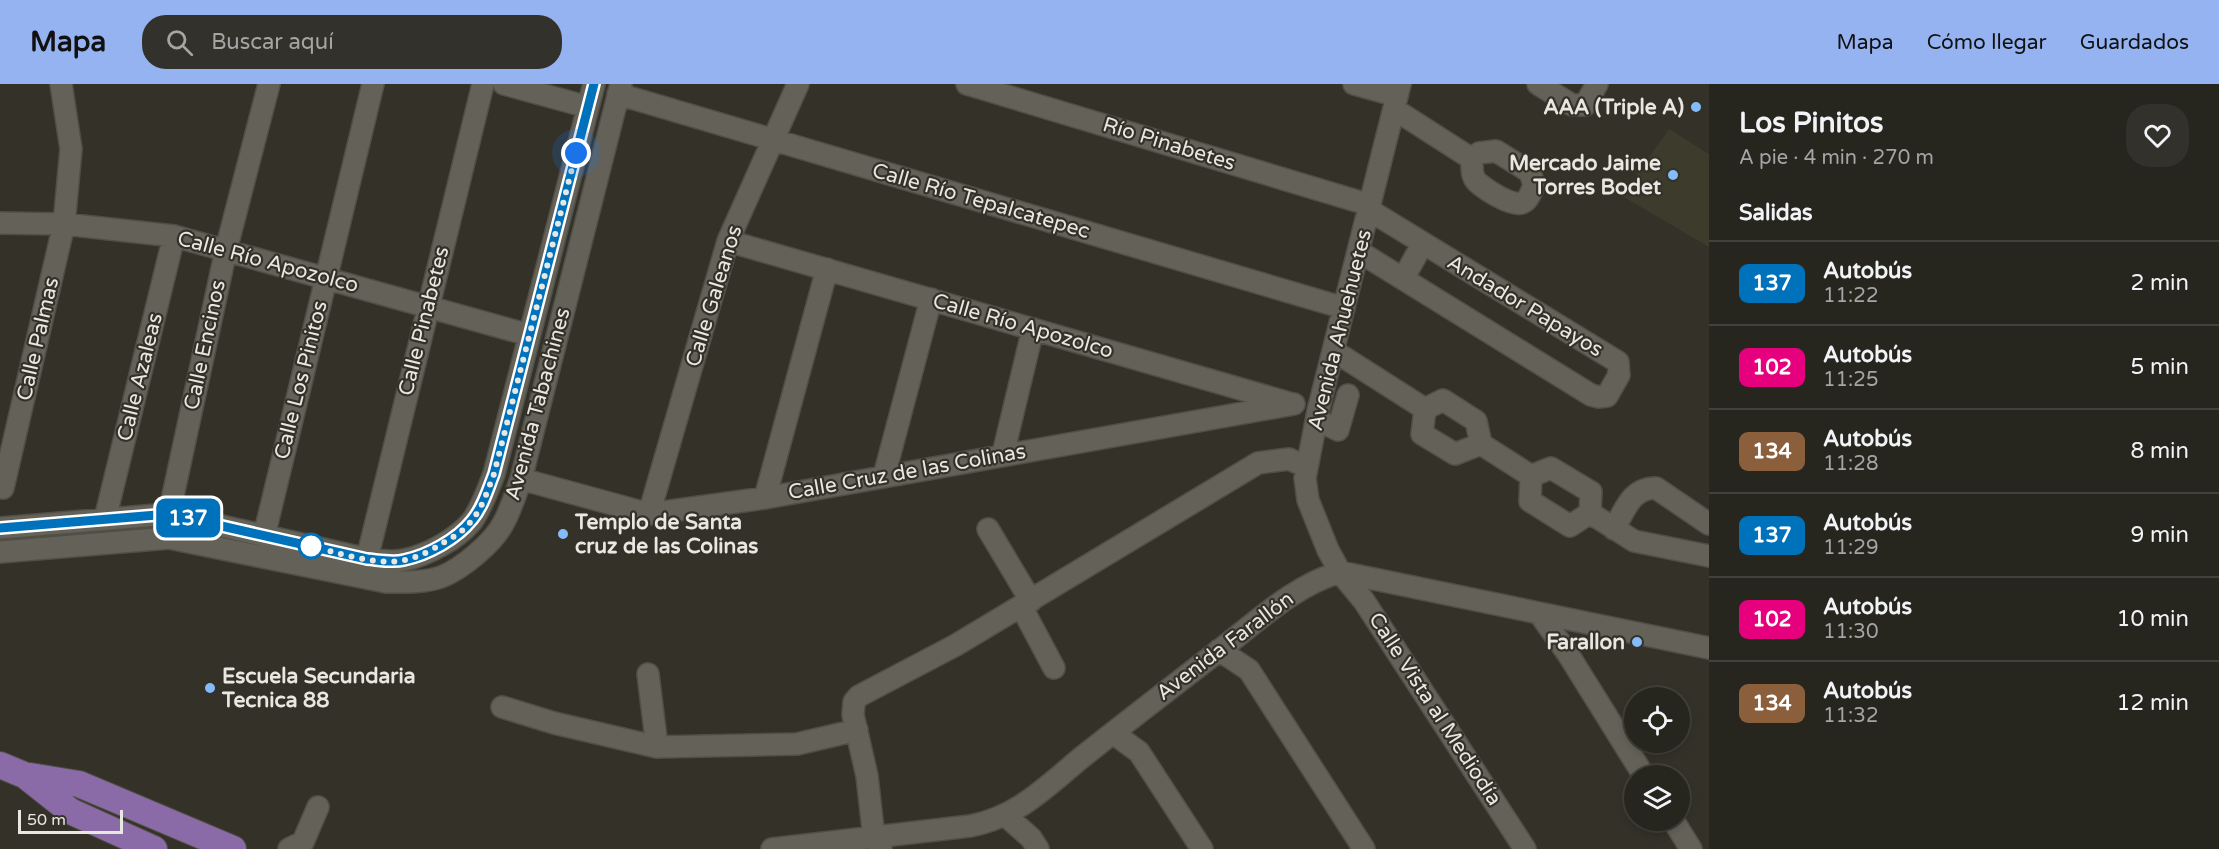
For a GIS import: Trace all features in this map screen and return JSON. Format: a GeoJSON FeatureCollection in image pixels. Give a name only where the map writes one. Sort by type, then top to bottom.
{"type":"FeatureCollection","features":[{"type":"Feature","properties":{"kind":"main road"},"geometry":{"type":"LineString","coordinates":[[0,765],[24,775],[79,784],[233,849]]}},
{"type":"Feature","properties":{"kind":"main road"},"geometry":{"type":"LineString","coordinates":[[24,775],[70,812],[154,849]]}},
{"type":"Feature","properties":{"kind":"street","name":"Calle Palmas"},"geometry":{"type":"LineString","coordinates":[[3,488],[64,224],[71,149],[61,84]]}},
{"type":"Feature","properties":{"kind":"street","name":"Calle Encinos"},"geometry":{"type":"LineString","coordinates":[[169,538],[169,514],[226,250],[269,84]]}},
{"type":"Feature","properties":{"kind":"street","name":"Calle Los Pinitos"},"geometry":{"type":"LineString","coordinates":[[264,536],[373,84]]}},
{"type":"Feature","properties":{"kind":"street","name":"Calle Pinabetes"},"geometry":{"type":"LineString","coordinates":[[367,559],[483,84]]}},
{"type":"Feature","properties":{"kind":"street"},"geometry":{"type":"LineString","coordinates":[[504,84],[588,107]]}},
{"type":"Feature","properties":{"kind":"street","name":"Avenida Tabachines"},"geometry":{"type":"LineString","coordinates":[[0,528],[169,514],[367,559],[404,561],[423,554],[458,534],[472,521],[481,506],[494,474],[594,84]]}},
{"type":"Feature","properties":{"kind":"street","name":"Calle Galeanos"},"geometry":{"type":"LineString","coordinates":[[649,514],[728,241],[798,84]]}},
{"type":"Feature","properties":{"kind":"street","name":"Río Pinabetes"},"geometry":{"type":"LineString","coordinates":[[967,84],[1369,208]]}},
{"type":"Feature","properties":{"kind":"street"},"geometry":{"type":"LineString","coordinates":[[1354,84],[1397,96],[1472,159]]}},
{"type":"Feature","properties":{"kind":"street"},"geometry":{"type":"LineString","coordinates":[[1538,84],[1572,105],[1585,105],[1597,84]]}},
{"type":"Feature","properties":{"kind":"street","name":"Avenida Tabachines"},"geometry":{"type":"LineString","coordinates":[[0,552],[169,538],[386,582],[420,581],[441,577],[458,568],[495,536],[504,522],[521,479],[620,89]]}},
{"type":"Feature","properties":{"kind":"street","name":"Calle Río Tepalcatepec"},"geometry":{"type":"LineString","coordinates":[[620,89],[773,140],[1344,308]]}},
{"type":"Feature","properties":{"kind":"street","name":"Avenida Ahuehuetes"},"geometry":{"type":"LineString","coordinates":[[1340,572],[1328,550],[1308,500],[1305,478],[1317,416],[1397,96]]}},
{"type":"Feature","properties":{"kind":"street","name":"Andador Papayos"},"geometry":{"type":"LineString","coordinates":[[1359,251],[1591,395],[1607,396],[1619,375],[1618,362],[1369,208]]}},
{"type":"Feature","properties":{"kind":"street","name":"Calle Río Apozolco"},"geometry":{"type":"LineString","coordinates":[[0,223],[64,224],[174,236],[529,335]]}},
{"type":"Feature","properties":{"kind":"street","name":"Calle Azaleas"},"geometry":{"type":"LineString","coordinates":[[105,519],[174,236]]}},
{"type":"Feature","properties":{"kind":"street","name":"Calle Río Apozolco"},"geometry":{"type":"LineString","coordinates":[[728,241],[1294,404],[1317,416],[1335,436],[1348,395]]}},
{"type":"Feature","properties":{"kind":"street"},"geometry":{"type":"LineString","coordinates":[[1403,279],[1423,243]]}},
{"type":"Feature","properties":{"kind":"street"},"geometry":{"type":"LineString","coordinates":[[765,498],[826,269]]}},
{"type":"Feature","properties":{"kind":"street"},"geometry":{"type":"LineString","coordinates":[[884,476],[931,299]]}},
{"type":"Feature","properties":{"kind":"street"},"geometry":{"type":"LineString","coordinates":[[1004,454],[1033,329]]}},
{"type":"Feature","properties":{"kind":"street"},"geometry":{"type":"LineString","coordinates":[[1334,351],[1425,409]]}},
{"type":"Feature","properties":{"kind":"street"},"geometry":{"type":"LineString","coordinates":[[1425,409],[1443,400],[1476,421],[1481,444],[1531,476]]}},
{"type":"Feature","properties":{"kind":"street","name":"Calle Cruz de las Colinas"},"geometry":{"type":"LineString","coordinates":[[521,479],[649,514],[765,498],[1294,404]]}},
{"type":"Feature","properties":{"kind":"street"},"geometry":{"type":"LineString","coordinates":[[1425,409],[1422,434],[1455,454],[1481,444]]}},
{"type":"Feature","properties":{"kind":"street"},"geometry":{"type":"LineString","coordinates":[[878,843],[867,776],[853,715],[854,702],[864,693],[957,645],[1258,463],[1290,459],[1307,467]]}},
{"type":"Feature","properties":{"kind":"street"},"geometry":{"type":"LineString","coordinates":[[1531,476],[1551,468],[1591,492],[1590,513]]}},
{"type":"Feature","properties":{"kind":"street"},"geometry":{"type":"LineString","coordinates":[[1531,476],[1530,501],[1570,526],[1590,513]]}},
{"type":"Feature","properties":{"kind":"street"},"geometry":{"type":"LineString","coordinates":[[1614,528],[1635,494],[1650,488],[1656,488],[1709,524]]}},
{"type":"Feature","properties":{"kind":"street"},"geometry":{"type":"LineString","coordinates":[[1590,513],[1634,541],[1709,556]]}},
{"type":"Feature","properties":{"kind":"street"},"geometry":{"type":"LineString","coordinates":[[988,530],[1026,604],[1054,668]]}},
{"type":"Feature","properties":{"kind":"street"},"geometry":{"type":"LineString","coordinates":[[1340,572],[1709,648]]}},
{"type":"Feature","properties":{"kind":"street","name":"Avenida Farallón"},"geometry":{"type":"LineString","coordinates":[[772,849],[878,843],[989,822],[1006,816],[1028,802],[1219,650],[1306,585],[1340,572]]}},
{"type":"Feature","properties":{"kind":"street","name":"Calle Vista al Mediodía"},"geometry":{"type":"LineString","coordinates":[[1340,572],[1364,601],[1526,849]]}},
{"type":"Feature","properties":{"kind":"street"},"geometry":{"type":"LineString","coordinates":[[1539,613],[1568,654],[1637,765]]}},
{"type":"Feature","properties":{"kind":"street"},"geometry":{"type":"LineString","coordinates":[[1568,654],[1569,620]]}},
{"type":"Feature","properties":{"kind":"street"},"geometry":{"type":"LineString","coordinates":[[1243,632],[1249,670]]}},
{"type":"Feature","properties":{"kind":"street"},"geometry":{"type":"LineString","coordinates":[[1219,650],[1249,670],[1364,849]]}},
{"type":"Feature","properties":{"kind":"street"},"geometry":{"type":"LineString","coordinates":[[648,674],[657,747]]}},
{"type":"Feature","properties":{"kind":"street"},"geometry":{"type":"LineString","coordinates":[[502,707],[554,723],[657,747],[797,744],[857,730]]}},
{"type":"Feature","properties":{"kind":"street"},"geometry":{"type":"LineString","coordinates":[[1135,716],[1139,752]]}},
{"type":"Feature","properties":{"kind":"street"},"geometry":{"type":"LineString","coordinates":[[1113,733],[1139,752],[1202,849]]}},
{"type":"Feature","properties":{"kind":"street"},"geometry":{"type":"LineString","coordinates":[[1028,802],[1034,844]]}},
{"type":"Feature","properties":{"kind":"street"},"geometry":{"type":"LineString","coordinates":[[289,849],[303,842],[318,807]]}},
{"type":"Feature","properties":{"kind":"street"},"geometry":{"type":"LineString","coordinates":[[1006,816],[1034,844]]}},
{"type":"Feature","properties":{"kind":"street"},"geometry":{"type":"LineString","coordinates":[[1679,831],[1690,849]]}},
{"type":"Feature","properties":{"kind":"shaded area","name":"Mercado Jaime Torres Bodet"},"geometry":{"type":"Polygon","coordinates":[[[1669,129],[1709,154],[1709,247],[1622,196],[1669,129]]]}},
{"type":"Feature","properties":{"kind":"bus line","name":"137"},"geometry":{"type":"LineString","coordinates":[[0,528],[169,514],[367,559],[392,561],[404,561],[423,554],[458,534],[472,521],[481,506],[494,474],[594,84]]}},
{"type":"Feature","properties":{"kind":"place","name":"AAA (Triple A)"},"geometry":{"type":"Point","coordinates":[1696,107]}},
{"type":"Feature","properties":{"kind":"place","name":"Mercado Jaime Torres Bodet"},"geometry":{"type":"Point","coordinates":[1673,175]}},
{"type":"Feature","properties":{"kind":"place","name":"Templo de Santa cruz de las Colinas"},"geometry":{"type":"Point","coordinates":[563,534]}},
{"type":"Feature","properties":{"kind":"place","name":"Farallon"},"geometry":{"type":"Point","coordinates":[1637,642]}},
{"type":"Feature","properties":{"kind":"place","name":"Escuela Secundaria Tecnica 88"},"geometry":{"type":"Point","coordinates":[210,688]}},
{"type":"Feature","properties":{"kind":"route"},"geometry":{"type":"LineString","coordinates":[[311,546],[305,545],[367,559],[404,561],[423,554],[458,534],[472,521],[494,474],[576,153]]}}]}
